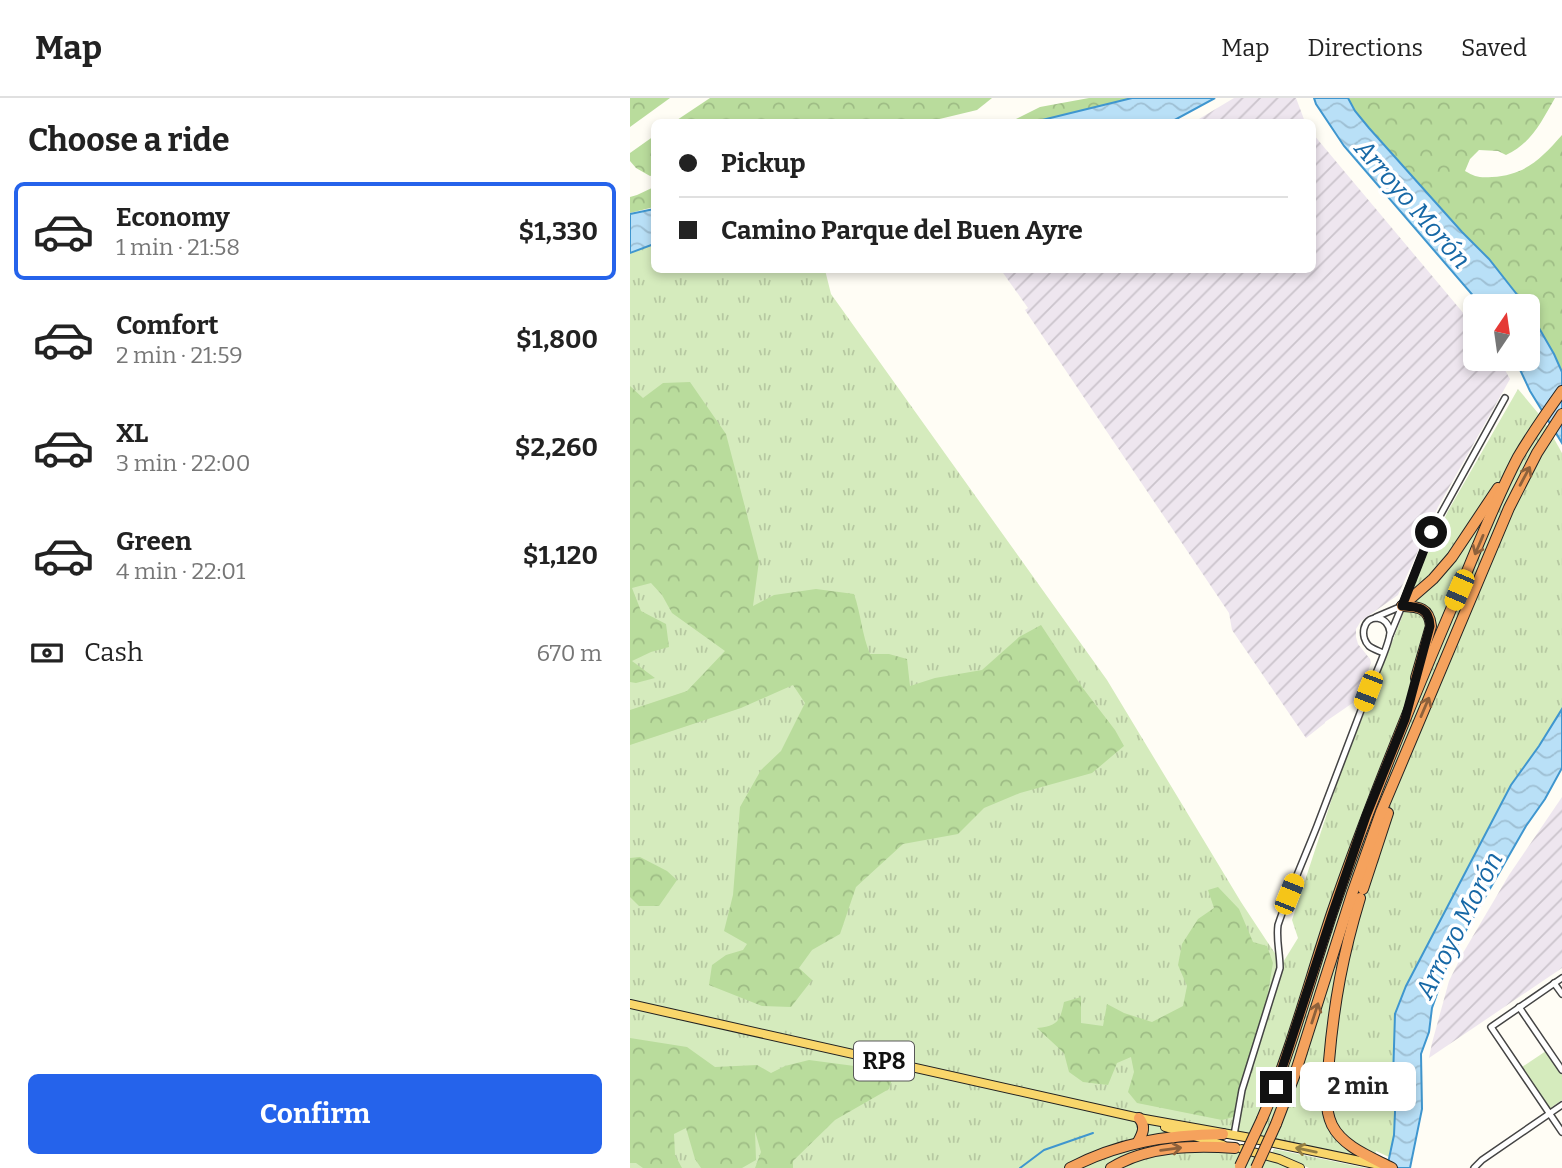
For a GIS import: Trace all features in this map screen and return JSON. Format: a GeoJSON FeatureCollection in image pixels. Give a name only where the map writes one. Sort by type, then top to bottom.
{"type":"FeatureCollection","features":[{"type":"Feature","properties":{"kind":"highway"},"geometry":{"type":"LineString","coordinates":[[1402,606],[1433,579],[1452,557],[1562,391]]}},
{"type":"Feature","properties":{"kind":"highway"},"geometry":{"type":"LineString","coordinates":[[1256,1168],[1300,1062],[1352,894],[1381,812],[1509,508],[1537,453],[1562,414]]}},
{"type":"Feature","properties":{"kind":"highway"},"geometry":{"type":"LineString","coordinates":[[1240,1167],[1285,1062],[1366,816],[1518,458]]}},
{"type":"Feature","properties":{"kind":"highway"},"geometry":{"type":"LineString","coordinates":[[1402,606],[1420,607],[1429,617],[1430,626],[1405,719]]}},
{"type":"Feature","properties":{"kind":"highway"},"geometry":{"type":"LineString","coordinates":[[1393,1168],[1374,1161],[1347,1143],[1333,1126],[1328,1108],[1329,1065],[1337,990],[1347,943],[1412,738]]}},
{"type":"Feature","properties":{"kind":"highway"},"geometry":{"type":"LineString","coordinates":[[1138,1142],[1144,1129],[1139,1118]]}},
{"type":"Feature","properties":{"kind":"highway"},"geometry":{"type":"LineString","coordinates":[[1070,1168],[1089,1158],[1138,1142],[1186,1135],[1229,1134]]}},
{"type":"Feature","properties":{"kind":"highway"},"geometry":{"type":"LineString","coordinates":[[1111,1168],[1125,1160],[1151,1152],[1184,1147],[1235,1148]]}},
{"type":"Feature","properties":{"kind":"main road","name":"RP8"},"geometry":{"type":"LineString","coordinates":[[630,1004],[1139,1118],[1374,1161]]}},
{"type":"Feature","properties":{"kind":"main road","name":"RP8"},"geometry":{"type":"LineString","coordinates":[[1139,1118],[1186,1135],[1279,1159],[1300,1168]]}},
{"type":"Feature","properties":{"kind":"street"},"geometry":{"type":"LineString","coordinates":[[1229,1134],[1280,968],[1278,925],[1431,532],[1505,398]]}},
{"type":"Feature","properties":{"kind":"street"},"geometry":{"type":"LineString","coordinates":[[1383,653],[1370,646],[1363,635],[1364,627],[1373,618],[1402,606]]}},
{"type":"Feature","properties":{"kind":"street"},"geometry":{"type":"LineString","coordinates":[[1373,618],[1383,620],[1388,625],[1390,635]]}},
{"type":"Feature","properties":{"kind":"street"},"geometry":{"type":"LineString","coordinates":[[1562,978],[1491,1027],[1562,1132]]}},
{"type":"Feature","properties":{"kind":"street"},"geometry":{"type":"LineString","coordinates":[[1554,983],[1562,994]]}},
{"type":"Feature","properties":{"kind":"street"},"geometry":{"type":"LineString","coordinates":[[1519,1006],[1562,1070]]}},
{"type":"Feature","properties":{"kind":"street"},"geometry":{"type":"LineString","coordinates":[[1474,1168],[1562,1105]]}},
{"type":"Feature","properties":{"kind":"shaded area"},"geometry":{"type":"Polygon","coordinates":[[[1234,98],[1296,98],[1304,119],[1199,119],[1234,98]]]}},
{"type":"Feature","properties":{"kind":"shaded area"},"geometry":{"type":"Polygon","coordinates":[[[1316,138],[1463,313],[1463,371],[1506,371],[1510,379],[1438,507],[1398,595],[1361,621],[1356,629],[1358,644],[1371,663],[1357,700],[1306,738],[1232,630],[1229,613],[1025,310],[1028,308],[1003,273],[1316,273],[1316,138]]]}},
{"type":"Feature","properties":{"kind":"shaded area"},"geometry":{"type":"Polygon","coordinates":[[[1562,797],[1562,968],[1429,1058],[1449,981],[1463,953],[1509,875],[1562,797]]]}},
{"type":"Feature","properties":{"kind":"green space"},"geometry":{"type":"Polygon","coordinates":[[[630,98],[670,98],[630,127],[630,98]]]}},
{"type":"Feature","properties":{"kind":"green space"},"geometry":{"type":"Polygon","coordinates":[[[710,98],[992,98],[977,110],[940,119],[678,119],[710,98]]]}},
{"type":"Feature","properties":{"kind":"green space"},"geometry":{"type":"Polygon","coordinates":[[[1089,98],[1145,98],[1050,119],[1016,119],[1040,107],[1089,98]]]}},
{"type":"Feature","properties":{"kind":"green space"},"geometry":{"type":"Polygon","coordinates":[[[1348,98],[1555,98],[1535,131],[1523,144],[1506,155],[1498,151],[1479,150],[1470,159],[1465,171],[1484,177],[1514,173],[1532,164],[1562,135],[1562,372],[1540,330],[1540,294],[1517,294],[1489,259],[1355,111],[1348,98]]]}},
{"type":"Feature","properties":{"kind":"green space"},"geometry":{"type":"Polygon","coordinates":[[[651,138],[651,176],[636,168],[630,161],[630,153],[651,138]]]}},
{"type":"Feature","properties":{"kind":"green space"},"geometry":{"type":"Polygon","coordinates":[[[651,188],[651,208],[630,213],[630,197],[651,188]]]}},
{"type":"Feature","properties":{"kind":"green space"},"geometry":{"type":"Polygon","coordinates":[[[651,245],[651,273],[826,273],[831,294],[1107,680],[1241,902],[1282,964],[1298,938],[1292,920],[1339,777],[1424,561],[1448,511],[1518,389],[1543,419],[1562,453],[1562,709],[1511,785],[1406,986],[1395,1015],[1395,1112],[1389,1157],[1376,1151],[1373,1164],[1146,1119],[1300,1168],[630,1168],[630,253],[651,245]]]}},
{"type":"Feature","properties":{"kind":"green space"},"geometry":{"type":"Polygon","coordinates":[[[690,382],[726,434],[759,561],[753,606],[774,595],[816,589],[854,594],[870,654],[889,654],[907,659],[910,686],[935,678],[982,670],[1019,637],[1041,625],[1124,746],[1092,773],[1020,793],[984,808],[958,834],[903,844],[856,887],[840,934],[812,950],[799,968],[812,980],[791,1007],[762,1006],[709,985],[712,965],[726,955],[743,950],[747,944],[724,931],[733,895],[740,807],[761,770],[781,751],[805,703],[793,685],[741,708],[630,745],[630,710],[687,691],[725,651],[672,613],[662,595],[651,583],[632,588],[641,611],[666,624],[669,647],[632,661],[655,678],[630,682],[630,386],[643,398],[663,383],[690,382]]]}},
{"type":"Feature","properties":{"kind":"green space"},"geometry":{"type":"Polygon","coordinates":[[[640,857],[667,871],[677,880],[659,906],[639,906],[630,897],[630,858],[640,857]]]}},
{"type":"Feature","properties":{"kind":"green space"},"geometry":{"type":"Polygon","coordinates":[[[1218,887],[1239,909],[1253,942],[1267,946],[1273,963],[1237,1116],[1222,1120],[1137,1103],[1128,1092],[1134,1072],[1131,1057],[1117,1063],[1108,1085],[1083,1082],[1069,1072],[1064,1053],[1037,1028],[1056,1022],[1064,1002],[1081,997],[1081,1023],[1103,1026],[1107,1004],[1152,1022],[1183,1006],[1187,986],[1178,965],[1182,944],[1198,919],[1214,908],[1208,890],[1218,887]]]}},
{"type":"Feature","properties":{"kind":"green space"},"geometry":{"type":"Polygon","coordinates":[[[630,1038],[687,1047],[715,1067],[757,1065],[771,1073],[809,1060],[877,1069],[892,1079],[889,1089],[835,1120],[793,1161],[793,1168],[755,1168],[761,1152],[755,1131],[756,1160],[742,1168],[701,1168],[695,1159],[686,1128],[674,1134],[675,1155],[682,1168],[643,1168],[636,1163],[630,1163],[630,1038]]]}},
{"type":"Feature","properties":{"kind":"green space"},"geometry":{"type":"Polygon","coordinates":[[[1546,1051],[1562,1075],[1562,1100],[1549,1109],[1522,1067],[1546,1051]]]}},
{"type":"Feature","properties":{"kind":"green space"},"geometry":{"type":"Polygon","coordinates":[[[1274,1149],[1366,1168],[1309,1168],[1272,1153],[1274,1149]]]}},
{"type":"Feature","properties":{"kind":"water"},"geometry":{"type":"Polygon","coordinates":[[[1132,98],[1215,98],[1176,119],[1046,119],[1132,98]]]}},
{"type":"Feature","properties":{"kind":"water","name":"Arroyo Morón"},"geometry":{"type":"Polygon","coordinates":[[[1314,98],[1348,98],[1369,128],[1489,259],[1517,294],[1472,294],[1344,146],[1314,98]]]}},
{"type":"Feature","properties":{"kind":"water"},"geometry":{"type":"Polygon","coordinates":[[[651,210],[651,245],[630,253],[630,214],[651,210]]]}},
{"type":"Feature","properties":{"kind":"water"},"geometry":{"type":"Polygon","coordinates":[[[1540,330],[1562,372],[1562,443],[1521,371],[1540,371],[1540,330]]]}},
{"type":"Feature","properties":{"kind":"water","name":"Arroyo Morón"},"geometry":{"type":"Polygon","coordinates":[[[1562,709],[1562,768],[1449,960],[1432,1008],[1429,1032],[1421,1054],[1422,1109],[1410,1168],[1387,1168],[1394,1135],[1395,1014],[1406,986],[1511,785],[1562,709]]]}},
{"type":"Feature","properties":{"kind":"waterway"},"geometry":{"type":"LineString","coordinates":[[1020,1168],[1044,1150],[1093,1133]]}},
{"type":"Feature","properties":{"kind":"route"},"geometry":{"type":"LineString","coordinates":[[1276,1087],[1340,890],[1412,696],[1430,621],[1420,607],[1402,606],[1431,532]]}}]}
